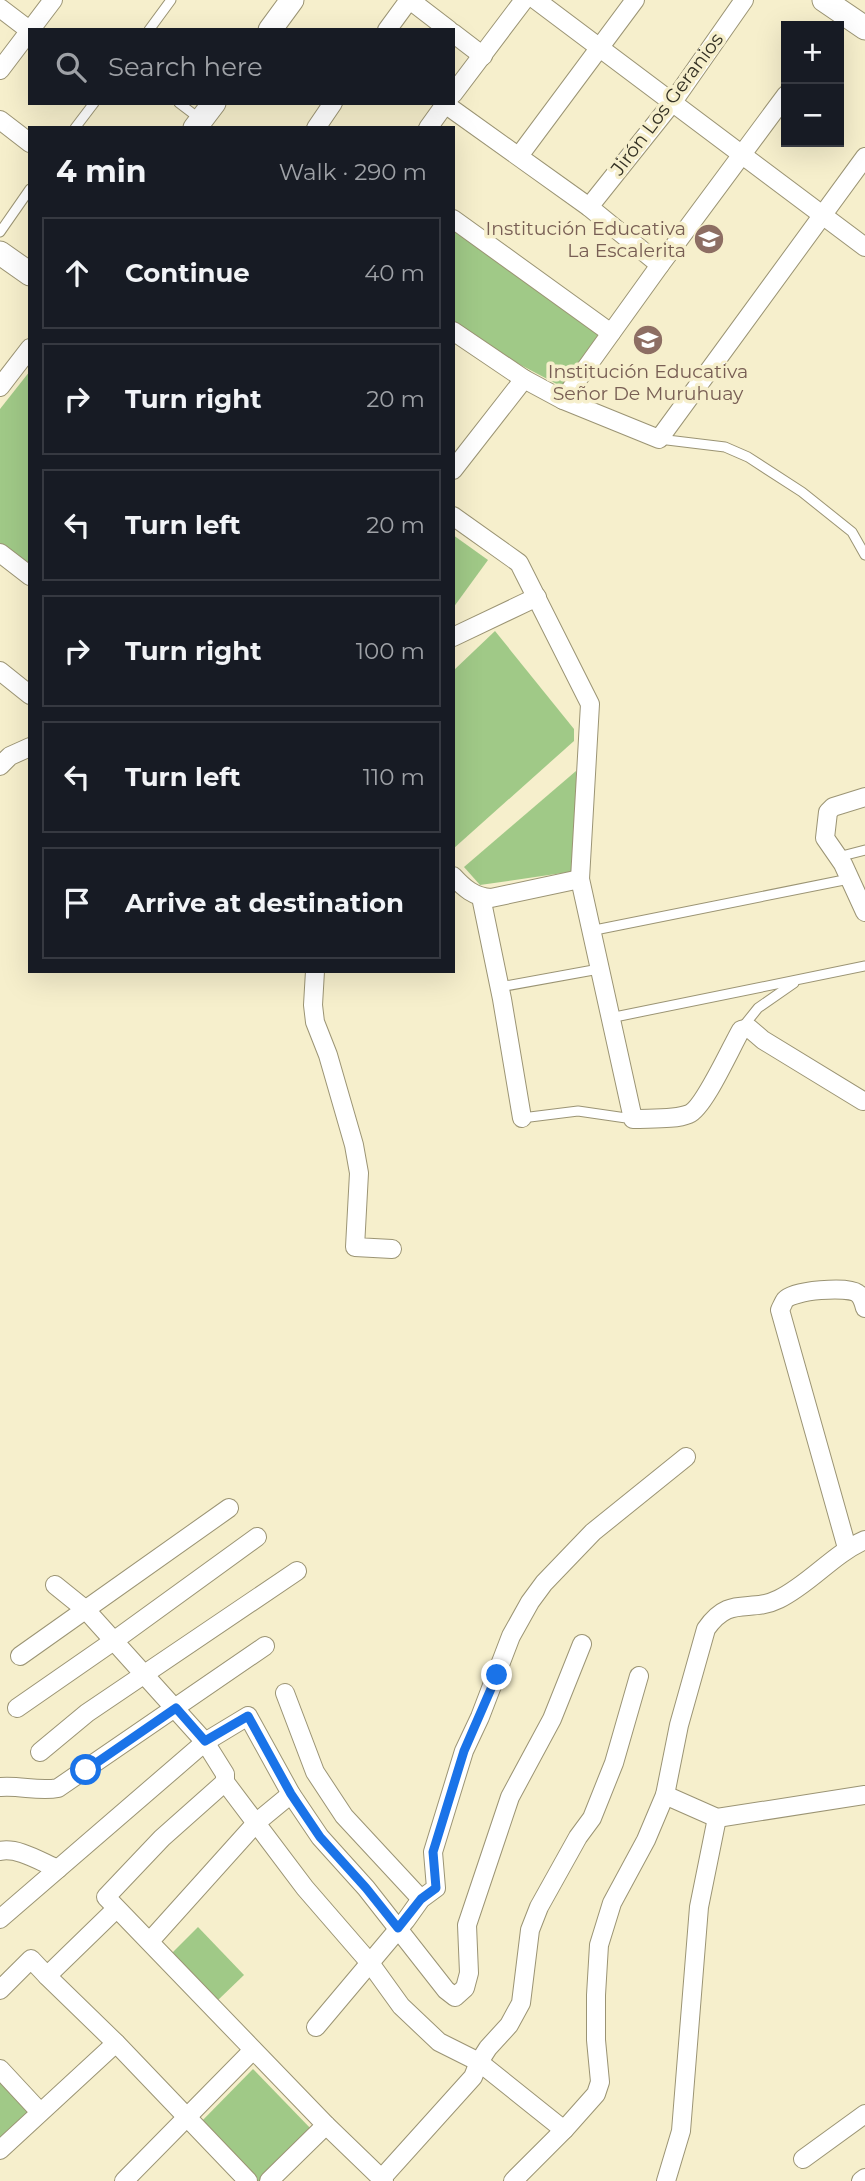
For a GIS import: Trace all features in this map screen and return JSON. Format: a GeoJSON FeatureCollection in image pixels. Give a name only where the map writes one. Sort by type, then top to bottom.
{"type":"FeatureCollection","features":[{"type":"Feature","properties":{"kind":"street"},"geometry":{"type":"LineString","coordinates":[[31,28],[53,0]]}},
{"type":"Feature","properties":{"kind":"street"},"geometry":{"type":"LineString","coordinates":[[271,28],[292,0]]}},
{"type":"Feature","properties":{"kind":"street"},"geometry":{"type":"LineString","coordinates":[[388,28],[409,0],[446,28]]}},
{"type":"Feature","properties":{"kind":"street"},"geometry":{"type":"LineString","coordinates":[[455,91],[524,0]]}},
{"type":"Feature","properties":{"kind":"street"},"geometry":{"type":"LineString","coordinates":[[536,0],[865,247]]}},
{"type":"Feature","properties":{"kind":"street"},"geometry":{"type":"LineString","coordinates":[[519,156],[635,0]]}},
{"type":"Feature","properties":{"kind":"street","name":"Jirón Los Geranios"},"geometry":{"type":"LineString","coordinates":[[589,207],[672,103],[744,0]]}},
{"type":"Feature","properties":{"kind":"street"},"geometry":{"type":"LineString","coordinates":[[824,0],[841,20],[865,28]]}},
{"type":"Feature","properties":{"kind":"street"},"geometry":{"type":"LineString","coordinates":[[0,8],[28,29]]}},
{"type":"Feature","properties":{"kind":"street"},"geometry":{"type":"LineString","coordinates":[[0,70],[28,31]]}},
{"type":"Feature","properties":{"kind":"street"},"geometry":{"type":"LineString","coordinates":[[455,35],[483,56]]}},
{"type":"Feature","properties":{"kind":"street"},"geometry":{"type":"LineString","coordinates":[[563,400],[781,102]]}},
{"type":"Feature","properties":{"kind":"street"},"geometry":{"type":"LineString","coordinates":[[317,126],[332,105]]}},
{"type":"Feature","properties":{"kind":"street"},"geometry":{"type":"LineString","coordinates":[[430,126],[445,105]]}},
{"type":"Feature","properties":{"kind":"street"},"geometry":{"type":"LineString","coordinates":[[447,105],[589,207],[660,265]]}},
{"type":"Feature","properties":{"kind":"street"},"geometry":{"type":"LineString","coordinates":[[0,120],[28,141]]}},
{"type":"Feature","properties":{"kind":"street"},"geometry":{"type":"LineString","coordinates":[[455,332],[524,379],[563,400],[659,439],[865,157]]}},
{"type":"Feature","properties":{"kind":"street"},"geometry":{"type":"LineString","coordinates":[[455,220],[611,334]]}},
{"type":"Feature","properties":{"kind":"street"},"geometry":{"type":"LineString","coordinates":[[0,253],[28,273]]}},
{"type":"Feature","properties":{"kind":"street"},"geometry":{"type":"LineString","coordinates":[[0,387],[28,351]]}},
{"type":"Feature","properties":{"kind":"street"},"geometry":{"type":"LineString","coordinates":[[455,467],[524,379]]}},
{"type":"Feature","properties":{"kind":"street"},"geometry":{"type":"LineString","coordinates":[[455,517],[520,563],[590,704],[580,878],[633,1119],[687,1115],[695,1111],[741,1030],[749,1028],[763,1040],[863,1101]]}},
{"type":"Feature","properties":{"kind":"street"},"geometry":{"type":"LineString","coordinates":[[0,553],[28,574]]}},
{"type":"Feature","properties":{"kind":"street"},"geometry":{"type":"LineString","coordinates":[[455,636],[537,597]]}},
{"type":"Feature","properties":{"kind":"street"},"geometry":{"type":"LineString","coordinates":[[0,671],[28,693]]}},
{"type":"Feature","properties":{"kind":"street"},"geometry":{"type":"LineString","coordinates":[[0,766],[10,757],[28,748]]}},
{"type":"Feature","properties":{"kind":"street"},"geometry":{"type":"LineString","coordinates":[[865,797],[841,804],[828,812],[825,838],[838,857],[865,912]]}},
{"type":"Feature","properties":{"kind":"street"},"geometry":{"type":"LineString","coordinates":[[455,879],[464,888],[481,897],[491,898],[580,878]]}},
{"type":"Feature","properties":{"kind":"street"},"geometry":{"type":"LineString","coordinates":[[481,897],[500,987],[522,1118]]}},
{"type":"Feature","properties":{"kind":"street"},"geometry":{"type":"LineString","coordinates":[[315,973],[315,1022],[328,1055],[354,1145],[359,1173],[355,1247],[392,1248]]}},
{"type":"Feature","properties":{"kind":"street"},"geometry":{"type":"LineString","coordinates":[[847,1548],[780,1310],[784,1300],[794,1294],[845,1289],[856,1292],[862,1298],[865,1308]]}},
{"type":"Feature","properties":{"kind":"street"},"geometry":{"type":"LineString","coordinates":[[316,2027],[421,1899],[436,1888],[433,1852],[464,1751],[511,1636],[530,1602],[544,1583],[593,1532],[687,1457]]}},
{"type":"Feature","properties":{"kind":"street"},"geometry":{"type":"LineString","coordinates":[[20,1656],[229,1508]]}},
{"type":"Feature","properties":{"kind":"street"},"geometry":{"type":"LineString","coordinates":[[17,1708],[257,1536]]}},
{"type":"Feature","properties":{"kind":"street"},"geometry":{"type":"LineString","coordinates":[[513,2181],[596,2094],[600,2082],[596,2040],[599,1945],[612,1903],[646,1840],[665,1795],[677,1736],[706,1629],[724,1609],[776,1601],[795,1590],[847,1548],[865,1539]]}},
{"type":"Feature","properties":{"kind":"street"},"geometry":{"type":"LineString","coordinates":[[40,1752],[87,1713],[297,1571]]}},
{"type":"Feature","properties":{"kind":"street"},"geometry":{"type":"LineString","coordinates":[[55,1585],[86,1610],[115,1640],[144,1676],[205,1741],[225,1774],[225,1782],[305,1888],[370,1963],[401,2006],[439,2042],[480,2062],[564,2130]]}},
{"type":"Feature","properties":{"kind":"street"},"geometry":{"type":"LineString","coordinates":[[0,1919],[205,1741],[248,1716],[291,1794],[320,1837],[366,1888],[446,1990],[455,1997],[465,1988],[469,1973],[467,1925],[510,1797],[552,1719],[582,1644]]}},
{"type":"Feature","properties":{"kind":"street"},"geometry":{"type":"LineString","coordinates":[[0,1787],[12,1785],[46,1791],[58,1788],[265,1646]]}},
{"type":"Feature","properties":{"kind":"street"},"geometry":{"type":"LineString","coordinates":[[225,1782],[162,1838],[106,1897],[326,2125],[383,2180],[473,2077],[488,2048],[509,2025],[521,2003],[530,1930],[539,1907],[578,1837],[592,1818],[614,1763],[639,1676]]}},
{"type":"Feature","properties":{"kind":"street"},"geometry":{"type":"LineString","coordinates":[[285,1693],[315,1772],[344,1816],[421,1899]]}},
{"type":"Feature","properties":{"kind":"street"},"geometry":{"type":"LineString","coordinates":[[150,1941],[257,1822],[291,1794]]}},
{"type":"Feature","properties":{"kind":"street"},"geometry":{"type":"LineString","coordinates":[[665,1795],[717,1818],[865,1795]]}},
{"type":"Feature","properties":{"kind":"street"},"geometry":{"type":"LineString","coordinates":[[666,2181],[681,2131],[699,1907],[717,1818]]}},
{"type":"Feature","properties":{"kind":"street"},"geometry":{"type":"LineString","coordinates":[[0,1851],[17,1852],[58,1869]]}},
{"type":"Feature","properties":{"kind":"street"},"geometry":{"type":"LineString","coordinates":[[47,1976],[116,1909]]}},
{"type":"Feature","properties":{"kind":"street"},"geometry":{"type":"LineString","coordinates":[[0,1990],[31,1959],[248,2181]]}},
{"type":"Feature","properties":{"kind":"street"},"geometry":{"type":"LineString","coordinates":[[0,2150],[116,2043]]}},
{"type":"Feature","properties":{"kind":"street"},"geometry":{"type":"LineString","coordinates":[[124,2181],[253,2050]]}},
{"type":"Feature","properties":{"kind":"street"},"geometry":{"type":"LineString","coordinates":[[0,2068],[40,2112]]}},
{"type":"Feature","properties":{"kind":"street"},"geometry":{"type":"LineString","coordinates":[[803,2159],[865,2114]]}},
{"type":"Feature","properties":{"kind":"street"},"geometry":{"type":"LineString","coordinates":[[269,2181],[326,2125]]}},
{"type":"Feature","properties":{"kind":"street"},"geometry":{"type":"LineString","coordinates":[[861,2181],[865,2178]]}},
{"type":"Feature","properties":{"kind":"lane"},"geometry":{"type":"LineString","coordinates":[[150,28],[171,0]]}},
{"type":"Feature","properties":{"kind":"lane"},"geometry":{"type":"LineString","coordinates":[[77,126],[92,105]]}},
{"type":"Feature","properties":{"kind":"lane"},"geometry":{"type":"LineString","coordinates":[[182,105],[203,117]]}},
{"type":"Feature","properties":{"kind":"lane"},"geometry":{"type":"LineString","coordinates":[[0,232],[28,193]]}},
{"type":"Feature","properties":{"kind":"lane"},"geometry":{"type":"LineString","coordinates":[[659,439],[725,447],[748,457],[802,492],[852,532],[865,555]]}},
{"type":"Feature","properties":{"kind":"lane"},"geometry":{"type":"LineString","coordinates":[[838,857],[865,850]]}},
{"type":"Feature","properties":{"kind":"lane"},"geometry":{"type":"LineString","coordinates":[[590,931],[849,879]]}},
{"type":"Feature","properties":{"kind":"lane"},"geometry":{"type":"LineString","coordinates":[[610,1018],[865,966]]}},
{"type":"Feature","properties":{"kind":"lane"},"geometry":{"type":"LineString","coordinates":[[500,987],[599,968]]}},
{"type":"Feature","properties":{"kind":"lane"},"geometry":{"type":"LineString","coordinates":[[741,1030],[758,1008],[799,979]]}},
{"type":"Feature","properties":{"kind":"lane"},"geometry":{"type":"LineString","coordinates":[[522,1118],[578,1111],[633,1119]]}},
{"type":"Feature","properties":{"kind":"green space"},"geometry":{"type":"Polygon","coordinates":[[[455,228],[605,338],[568,390],[502,355],[455,322],[455,228]]]}},
{"type":"Feature","properties":{"kind":"green space"},"geometry":{"type":"Polygon","coordinates":[[[28,374],[28,564],[0,543],[0,409],[28,374]]]}},
{"type":"Feature","properties":{"kind":"green space"},"geometry":{"type":"Polygon","coordinates":[[[455,536],[488,560],[455,605],[455,536]]]}},
{"type":"Feature","properties":{"kind":"green space"},"geometry":{"type":"Polygon","coordinates":[[[495,631],[574,729],[574,741],[455,847],[455,669],[495,631]]]}},
{"type":"Feature","properties":{"kind":"green space"},"geometry":{"type":"Polygon","coordinates":[[[576,771],[576,871],[480,885],[464,867],[576,771]]]}},
{"type":"Feature","properties":{"kind":"green space"},"geometry":{"type":"Polygon","coordinates":[[[198,1927],[244,1975],[217,2001],[171,1954],[198,1927]]]}},
{"type":"Feature","properties":{"kind":"green space"},"geometry":{"type":"Polygon","coordinates":[[[253,2069],[313,2131],[263,2181],[253,2181],[197,2126],[253,2069]]]}},
{"type":"Feature","properties":{"kind":"green space"},"geometry":{"type":"Polygon","coordinates":[[[0,2077],[37,2110],[0,2146],[0,2077]]]}},
{"type":"Feature","properties":{"kind":"place","name":"Institución Educativa La Escalerita"},"geometry":{"type":"Point","coordinates":[709,239]}},
{"type":"Feature","properties":{"kind":"place","name":"Institución Educativa Señor De Muruhuay"},"geometry":{"type":"Point","coordinates":[648,340]}},
{"type":"Feature","properties":{"kind":"route"},"geometry":{"type":"LineString","coordinates":[[86,1770],[176,1708],[205,1741],[248,1716],[291,1794],[320,1837],[398,1928],[421,1899],[436,1888],[433,1852],[464,1751],[497,1675]]}}]}
